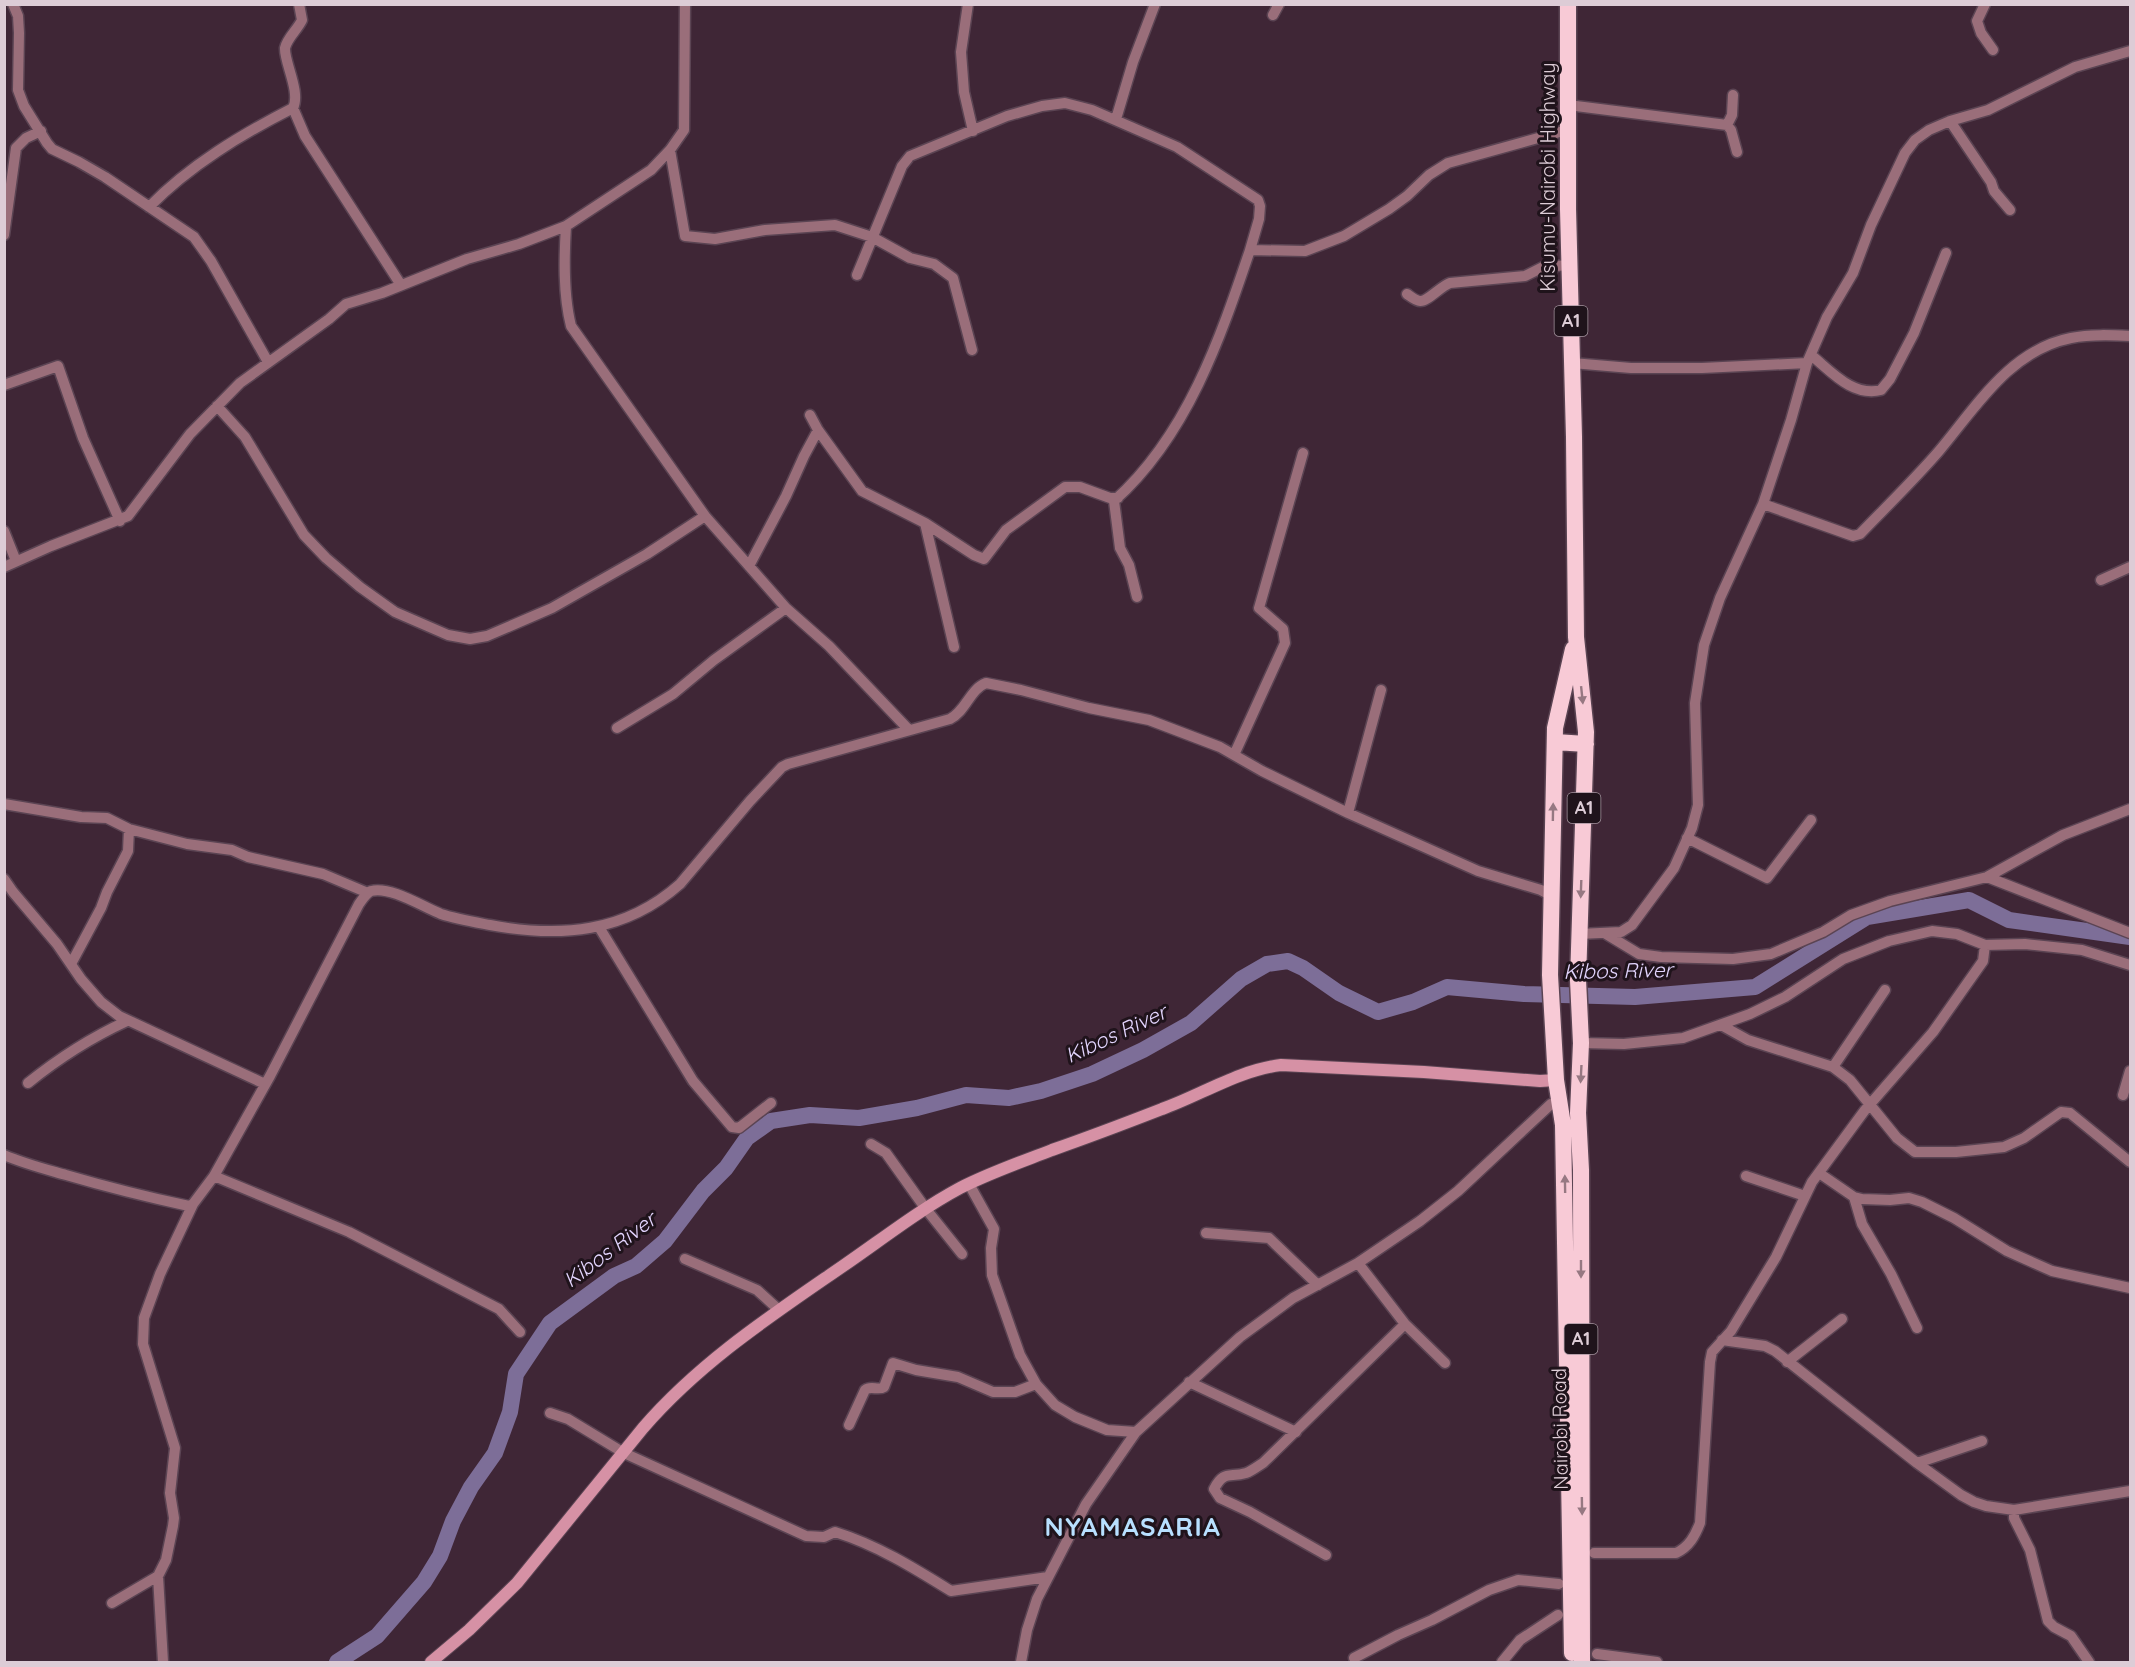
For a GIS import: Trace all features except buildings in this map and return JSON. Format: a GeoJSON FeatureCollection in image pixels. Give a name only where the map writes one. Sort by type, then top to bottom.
{"type":"FeatureCollection","features":[{"type":"Feature","properties":{"kind":"highway","name":"Kisumu-Nairobi Highway"},"geometry":{"type":"LineString","coordinates":[[1568,4],[1567,130],[1576,637]]}},
{"type":"Feature","properties":{"kind":"highway","name":"A1"},"geometry":{"type":"LineString","coordinates":[[1552,896],[1555,728],[1576,637]]}},
{"type":"Feature","properties":{"kind":"highway","name":"A1"},"geometry":{"type":"LineString","coordinates":[[1576,637],[1586,744],[1579,934]]}},
{"type":"Feature","properties":{"kind":"highway"},"geometry":{"type":"LineString","coordinates":[[1555,742],[1586,744]]}},
{"type":"Feature","properties":{"kind":"highway","name":"Nairobi Road"},"geometry":{"type":"LineString","coordinates":[[1552,896],[1550,975],[1552,1017],[1556,1080],[1564,1135],[1570,1633],[1573,1662]]}},
{"type":"Feature","properties":{"kind":"highway","name":"Nairobi Road"},"geometry":{"type":"LineString","coordinates":[[1579,934],[1582,1662]]}},
{"type":"Feature","properties":{"kind":"main road"},"geometry":{"type":"LineString","coordinates":[[431,1662],[469,1630],[517,1583],[661,1407],[704,1366],[779,1310],[926,1209],[969,1184],[1181,1102],[1264,1067],[1281,1065],[1424,1072],[1540,1081],[1556,1080]]}},
{"type":"Feature","properties":{"kind":"street"},"geometry":{"type":"LineString","coordinates":[[13,4],[18,16],[19,33],[18,90],[24,106],[52,149],[105,177],[198,242],[268,362]]}},
{"type":"Feature","properties":{"kind":"street"},"geometry":{"type":"LineString","coordinates":[[299,4],[301,22],[285,50],[292,80],[295,104],[293,108],[305,136],[401,285]]}},
{"type":"Feature","properties":{"kind":"street"},"geometry":{"type":"LineString","coordinates":[[4,567],[128,516],[189,434],[240,383],[329,319],[346,304],[382,293],[467,259],[519,244],[566,226],[651,170],[682,135],[685,125],[683,10],[685,4]]}},
{"type":"Feature","properties":{"kind":"street"},"geometry":{"type":"LineString","coordinates":[[968,4],[962,52],[964,92],[974,131]]}},
{"type":"Feature","properties":{"kind":"street"},"geometry":{"type":"LineString","coordinates":[[1116,119],[1133,62],[1155,4]]}},
{"type":"Feature","properties":{"kind":"street"},"geometry":{"type":"LineString","coordinates":[[1273,15],[1279,4]]}},
{"type":"Feature","properties":{"kind":"street"},"geometry":{"type":"LineString","coordinates":[[1985,4],[1977,21],[1993,50]]}},
{"type":"Feature","properties":{"kind":"street"},"geometry":{"type":"LineString","coordinates":[[1579,934],[1620,932],[1632,925],[1674,868],[1687,838],[1698,805],[1695,703],[1704,645],[1720,598],[1763,504],[1809,359],[1827,317],[1853,273],[1870,225],[1905,153],[1915,140],[1929,130],[1988,110],[2075,67],[2130,51]]}},
{"type":"Feature","properties":{"kind":"street"},"geometry":{"type":"LineString","coordinates":[[1727,125],[1732,115],[1734,95]]}},
{"type":"Feature","properties":{"kind":"street"},"geometry":{"type":"LineString","coordinates":[[857,275],[905,161],[910,156],[1007,116],[1042,106],[1065,103],[1116,119],[1177,147],[1257,200],[1260,206],[1259,219],[1250,250],[1227,319],[1194,393],[1166,440],[1125,493],[1114,501],[1120,548],[1129,565],[1137,597]]}},
{"type":"Feature","properties":{"kind":"street"},"geometry":{"type":"LineString","coordinates":[[1568,105],[1727,125],[1731,130],[1737,152]]}},
{"type":"Feature","properties":{"kind":"street"},"geometry":{"type":"LineString","coordinates":[[149,207],[189,172],[229,144],[293,108]]}},
{"type":"Feature","properties":{"kind":"street"},"geometry":{"type":"LineString","coordinates":[[1950,121],[1991,182],[1994,191],[2010,210]]}},
{"type":"Feature","properties":{"kind":"street"},"geometry":{"type":"LineString","coordinates":[[1250,250],[1305,251],[1344,236],[1389,209],[1448,162],[1567,130]]}},
{"type":"Feature","properties":{"kind":"street"},"geometry":{"type":"LineString","coordinates":[[4,235],[16,148],[26,138],[41,131]]}},
{"type":"Feature","properties":{"kind":"street"},"geometry":{"type":"LineString","coordinates":[[670,150],[685,236],[715,239],[765,230],[835,225],[872,237],[910,258],[934,264],[953,278],[972,350]]}},
{"type":"Feature","properties":{"kind":"street"},"geometry":{"type":"LineString","coordinates":[[566,226],[565,257],[571,326],[705,516],[786,608],[829,646],[909,730]]}},
{"type":"Feature","properties":{"kind":"street"},"geometry":{"type":"LineString","coordinates":[[1572,363],[1631,368],[1702,368],[1809,359],[1855,388],[1867,391],[1881,390],[1890,379],[1914,333],[1946,253]]}},
{"type":"Feature","properties":{"kind":"street"},"geometry":{"type":"LineString","coordinates":[[1407,294],[1420,302],[1450,283],[1525,276],[1543,267],[1569,265]]}},
{"type":"Feature","properties":{"kind":"street"},"geometry":{"type":"LineString","coordinates":[[1763,504],[1853,536],[1860,534],[1938,452],[1976,404],[2018,360],[2042,347],[2072,338],[2130,336]]}},
{"type":"Feature","properties":{"kind":"street"},"geometry":{"type":"LineString","coordinates":[[4,385],[56,366],[59,368],[83,438],[120,521]]}},
{"type":"Feature","properties":{"kind":"street"},"geometry":{"type":"LineString","coordinates":[[218,406],[245,437],[304,535],[326,558],[360,587],[395,612],[448,635],[470,639],[487,636],[552,608],[647,554],[705,516]]}},
{"type":"Feature","properties":{"kind":"street"},"geometry":{"type":"LineString","coordinates":[[810,415],[818,430],[862,491],[925,523],[984,559],[1006,530],[1065,487],[1080,487],[1110,498],[1118,498]]}},
{"type":"Feature","properties":{"kind":"street"},"geometry":{"type":"LineString","coordinates":[[749,566],[818,430]]}},
{"type":"Feature","properties":{"kind":"street"},"geometry":{"type":"LineString","coordinates":[[1234,755],[1284,643],[1282,628],[1259,608],[1303,453]]}},
{"type":"Feature","properties":{"kind":"street"},"geometry":{"type":"LineString","coordinates":[[925,523],[954,647]]}},
{"type":"Feature","properties":{"kind":"street"},"geometry":{"type":"LineString","coordinates":[[4,531],[16,561]]}},
{"type":"Feature","properties":{"kind":"street"},"geometry":{"type":"LineString","coordinates":[[2101,580],[2130,567]]}},
{"type":"Feature","properties":{"kind":"street"},"geometry":{"type":"LineString","coordinates":[[617,728],[673,694],[714,660],[786,608]]}},
{"type":"Feature","properties":{"kind":"street"},"geometry":{"type":"LineString","coordinates":[[164,1662],[158,1576],[166,1560],[174,1518],[170,1493],[174,1448],[142,1344],[144,1318],[160,1274],[193,1204],[214,1176],[298,1024],[359,904],[368,893],[385,892],[410,898],[440,914],[524,932],[566,932],[599,927],[639,914],[668,896],[680,884],[782,767],[957,716],[982,684],[990,683],[1089,708],[1149,720],[1220,747],[1262,771],[1348,813],[1478,871],[1541,890],[1552,896]]}},
{"type":"Feature","properties":{"kind":"street"},"geometry":{"type":"LineString","coordinates":[[1348,813],[1381,690]]}},
{"type":"Feature","properties":{"kind":"street"},"geometry":{"type":"LineString","coordinates":[[4,804],[81,817],[107,818],[129,829],[187,844],[232,850],[248,857],[323,874],[368,893]]}},
{"type":"Feature","properties":{"kind":"street"},"geometry":{"type":"LineString","coordinates":[[1606,934],[1639,954],[1661,957],[1733,959],[1771,954],[1823,932],[1851,915],[1890,901],[1987,877],[2063,835],[2130,809]]}},
{"type":"Feature","properties":{"kind":"street"},"geometry":{"type":"LineString","coordinates":[[1687,838],[1767,878],[1811,820]]}},
{"type":"Feature","properties":{"kind":"street"},"geometry":{"type":"LineString","coordinates":[[71,964],[128,851],[129,829]]}},
{"type":"Feature","properties":{"kind":"street"},"geometry":{"type":"LineString","coordinates":[[1987,877],[2130,933]]}},
{"type":"Feature","properties":{"kind":"street"},"geometry":{"type":"LineString","coordinates":[[4,879],[101,1002],[127,1022],[265,1084]]}},
{"type":"Feature","properties":{"kind":"street"},"geometry":{"type":"LineString","coordinates":[[599,927],[693,1081],[732,1127],[739,1128],[771,1103]]}},
{"type":"Feature","properties":{"kind":"street"},"geometry":{"type":"LineString","coordinates":[[1581,1043],[1624,1044],[1683,1038],[1721,1025],[1785,997],[1843,959],[1899,938],[1932,931],[1957,934],[1985,945],[2025,944],[2082,950],[2130,965]]}},
{"type":"Feature","properties":{"kind":"street"},"geometry":{"type":"LineString","coordinates":[[1594,1553],[1676,1553],[1683,1550],[1696,1533],[1700,1523],[1712,1352],[1731,1331],[1776,1257],[1819,1173],[1845,1135],[1933,1032],[1983,961],[1985,945]]}},
{"type":"Feature","properties":{"kind":"street"},"geometry":{"type":"LineString","coordinates":[[1833,1067],[1885,990]]}},
{"type":"Feature","properties":{"kind":"street"},"geometry":{"type":"LineString","coordinates":[[28,1083],[64,1055],[103,1032],[127,1022]]}},
{"type":"Feature","properties":{"kind":"street"},"geometry":{"type":"LineString","coordinates":[[1721,1025],[1748,1040],[1833,1067],[1850,1080],[1869,1106],[1904,1145],[1914,1152],[2004,1147],[2024,1138],[2061,1112],[2066,1112],[2130,1162]]}},
{"type":"Feature","properties":{"kind":"street"},"geometry":{"type":"LineString","coordinates":[[2123,1095],[2130,1071]]}},
{"type":"Feature","properties":{"kind":"street"},"geometry":{"type":"LineString","coordinates":[[1021,1662],[1027,1630],[1037,1599],[1048,1577],[1086,1504],[1136,1432],[1188,1382],[1249,1330],[1293,1298],[1358,1263],[1420,1221],[1458,1191],[1551,1104]]}},
{"type":"Feature","properties":{"kind":"street"},"geometry":{"type":"LineString","coordinates":[[871,1144],[886,1153],[962,1254]]}},
{"type":"Feature","properties":{"kind":"street"},"geometry":{"type":"LineString","coordinates":[[4,1155],[21,1163],[103,1186],[189,1206],[193,1204]]}},
{"type":"Feature","properties":{"kind":"street"},"geometry":{"type":"LineString","coordinates":[[1819,1173],[1854,1197],[1871,1201],[1909,1198],[1954,1218],[2007,1251],[2052,1271],[2130,1288]]}},
{"type":"Feature","properties":{"kind":"street"},"geometry":{"type":"LineString","coordinates":[[214,1176],[369,1242],[500,1309],[520,1332]]}},
{"type":"Feature","properties":{"kind":"street"},"geometry":{"type":"LineString","coordinates":[[1746,1176],[1805,1197]]}},
{"type":"Feature","properties":{"kind":"street"},"geometry":{"type":"LineString","coordinates":[[969,1184],[994,1229],[991,1248],[993,1275],[1020,1355],[1036,1384],[1055,1405],[1075,1417],[1107,1430],[1136,1432]]}},
{"type":"Feature","properties":{"kind":"street"},"geometry":{"type":"LineString","coordinates":[[1854,1197],[1862,1224],[1891,1274],[1917,1328]]}},
{"type":"Feature","properties":{"kind":"street"},"geometry":{"type":"LineString","coordinates":[[1206,1233],[1269,1238],[1318,1286]]}},
{"type":"Feature","properties":{"kind":"street"},"geometry":{"type":"LineString","coordinates":[[685,1259],[757,1290],[779,1310]]}},
{"type":"Feature","properties":{"kind":"street"},"geometry":{"type":"LineString","coordinates":[[1358,1263],[1405,1324],[1445,1363]]}},
{"type":"Feature","properties":{"kind":"street"},"geometry":{"type":"LineString","coordinates":[[1787,1362],[1842,1319]]}},
{"type":"Feature","properties":{"kind":"street"},"geometry":{"type":"LineString","coordinates":[[1326,1555],[1250,1512],[1220,1498],[1214,1489],[1219,1480],[1226,1475],[1248,1473],[1263,1463],[1405,1324]]}},
{"type":"Feature","properties":{"kind":"street"},"geometry":{"type":"LineString","coordinates":[[1722,1340],[1769,1347],[1917,1463],[1961,1495],[1986,1506],[2013,1510],[2130,1491]]}},
{"type":"Feature","properties":{"kind":"street"},"geometry":{"type":"LineString","coordinates":[[849,1425],[865,1390],[870,1387],[880,1389],[884,1387],[893,1363],[916,1370],[958,1377],[993,1392],[1015,1392],[1036,1384]]}},
{"type":"Feature","properties":{"kind":"street"},"geometry":{"type":"LineString","coordinates":[[1188,1382],[1296,1432]]}},
{"type":"Feature","properties":{"kind":"street"},"geometry":{"type":"LineString","coordinates":[[550,1413],[568,1419],[624,1453],[806,1536],[824,1537],[835,1532],[847,1536],[908,1564],[951,1591],[1048,1577]]}},
{"type":"Feature","properties":{"kind":"street"},"geometry":{"type":"LineString","coordinates":[[1917,1463],[1982,1441]]}},
{"type":"Feature","properties":{"kind":"street"},"geometry":{"type":"LineString","coordinates":[[2013,1510],[2014,1518],[2030,1550],[2048,1622],[2071,1636],[2089,1662]]}},
{"type":"Feature","properties":{"kind":"street"},"geometry":{"type":"LineString","coordinates":[[112,1604],[158,1576]]}},
{"type":"Feature","properties":{"kind":"street"},"geometry":{"type":"LineString","coordinates":[[1354,1658],[1489,1590],[1518,1580],[1559,1584]]}},
{"type":"Feature","properties":{"kind":"street"},"geometry":{"type":"LineString","coordinates":[[1502,1662],[1520,1640],[1558,1615]]}},
{"type":"Feature","properties":{"kind":"street"},"geometry":{"type":"LineString","coordinates":[[1597,1654],[1657,1662]]}},
{"type":"Feature","properties":{"kind":"waterway","name":"Kibos River"},"geometry":{"type":"LineString","coordinates":[[337,1662],[377,1636],[424,1582],[440,1556],[453,1521],[471,1487],[495,1453],[510,1412],[516,1374],[550,1323],[614,1276],[636,1266],[665,1241],[703,1191],[726,1168],[747,1138],[771,1121],[810,1115],[859,1118],[917,1108],[966,1095],[1009,1098],[1041,1091],[1092,1074],[1143,1050],[1191,1023],[1241,979],[1267,964],[1288,961],[1303,968],[1339,993],[1378,1012],[1413,1002],[1447,987],[1524,994],[1635,997],[1755,987],[1867,917],[1969,900],[2009,920],[2130,937]]}},
{"type":"Feature","properties":{"kind":"district","name":"NYAMASARIA"},"geometry":{"type":"Point","coordinates":[1133,1527]}}]}
